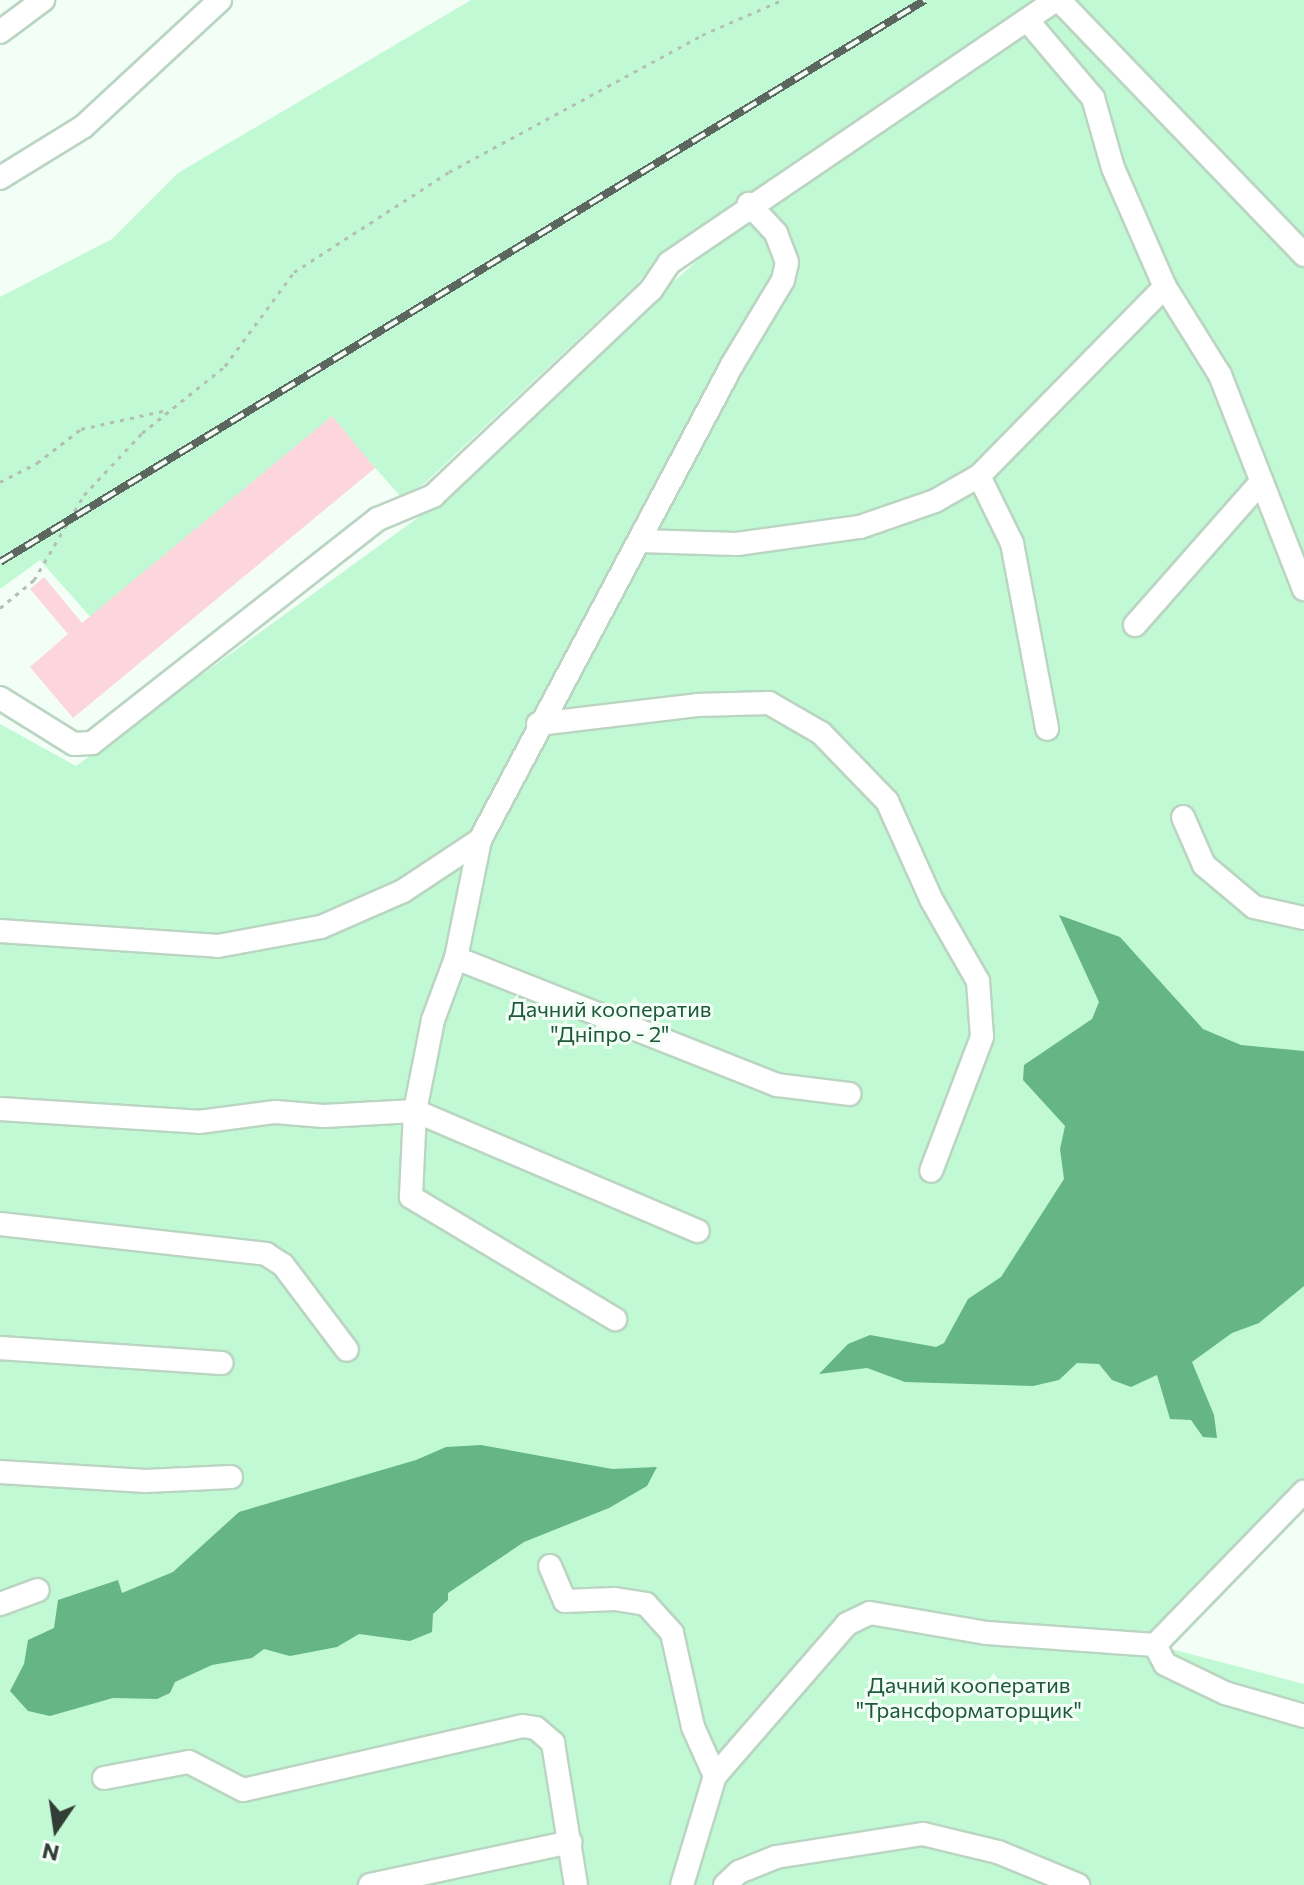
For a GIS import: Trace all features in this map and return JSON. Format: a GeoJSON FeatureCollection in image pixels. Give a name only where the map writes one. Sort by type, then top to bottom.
{"type":"FeatureCollection","features":[{"type":"Feature","properties":{"kind":"lane"},"geometry":{"type":"LineString","coordinates":[[0,32],[43,0]]}},
{"type":"Feature","properties":{"kind":"lane"},"geometry":{"type":"LineString","coordinates":[[0,178],[83,127],[220,0]]}},
{"type":"Feature","properties":{"kind":"lane"},"geometry":{"type":"LineString","coordinates":[[0,698],[74,744],[92,743],[378,519],[433,496],[651,290],[669,263],[749,204],[1057,0],[1304,255]]}},
{"type":"Feature","properties":{"kind":"lane"},"geometry":{"type":"LineString","coordinates":[[1028,21],[1093,98],[1113,168],[1165,287],[1220,375],[1304,589]]}},
{"type":"Feature","properties":{"kind":"lane"},"geometry":{"type":"LineString","coordinates":[[615,1319],[411,1197],[415,1111],[433,1020],[456,958],[480,840],[538,724],[783,280],[787,262],[776,233],[749,204]]}},
{"type":"Feature","properties":{"kind":"lane"},"geometry":{"type":"LineString","coordinates":[[640,541],[737,544],[860,527],[935,501],[979,476],[1165,287]]}},
{"type":"Feature","properties":{"kind":"lane"},"geometry":{"type":"LineString","coordinates":[[979,476],[1012,543],[1047,729]]}},
{"type":"Feature","properties":{"kind":"lane"},"geometry":{"type":"LineString","coordinates":[[1135,625],[1261,482]]}},
{"type":"Feature","properties":{"kind":"lane"},"geometry":{"type":"LineString","coordinates":[[538,724],[697,705],[769,703],[821,733],[887,801],[931,899],[978,981],[982,1037],[931,1171]]}},
{"type":"Feature","properties":{"kind":"lane"},"geometry":{"type":"LineString","coordinates":[[1183,817],[1204,865],[1254,907],[1304,918]]}},
{"type":"Feature","properties":{"kind":"lane"},"geometry":{"type":"LineString","coordinates":[[0,931],[218,946],[321,927],[403,891],[480,840]]}},
{"type":"Feature","properties":{"kind":"lane"},"geometry":{"type":"LineString","coordinates":[[456,958],[777,1085],[849,1094]]}},
{"type":"Feature","properties":{"kind":"lane"},"geometry":{"type":"LineString","coordinates":[[0,1109],[199,1122],[275,1112],[324,1116],[415,1111],[698,1231]]}},
{"type":"Feature","properties":{"kind":"lane"},"geometry":{"type":"LineString","coordinates":[[0,1224],[266,1254],[283,1265],[347,1350]]}},
{"type":"Feature","properties":{"kind":"lane"},"geometry":{"type":"LineString","coordinates":[[0,1348],[221,1363]]}},
{"type":"Feature","properties":{"kind":"lane"},"geometry":{"type":"LineString","coordinates":[[0,1472],[146,1481],[231,1477]]}},
{"type":"Feature","properties":{"kind":"lane"},"geometry":{"type":"LineString","coordinates":[[682,1885],[715,1776],[847,1624],[870,1613],[987,1633],[1155,1645],[1304,1492]]}},
{"type":"Feature","properties":{"kind":"lane"},"geometry":{"type":"LineString","coordinates":[[550,1566],[565,1601],[615,1599],[646,1604],[672,1633],[693,1727],[715,1776]]}},
{"type":"Feature","properties":{"kind":"lane"},"geometry":{"type":"LineString","coordinates":[[0,1604],[38,1590]]}},
{"type":"Feature","properties":{"kind":"lane"},"geometry":{"type":"LineString","coordinates":[[1155,1645],[1165,1664],[1225,1693],[1304,1716]]}},
{"type":"Feature","properties":{"kind":"lane"},"geometry":{"type":"LineString","coordinates":[[104,1778],[189,1762],[243,1790],[523,1726],[546,1732],[553,1743],[576,1885]]}},
{"type":"Feature","properties":{"kind":"lane"},"geometry":{"type":"LineString","coordinates":[[725,1885],[739,1872],[776,1857],[923,1834],[998,1852],[1078,1885]]}},
{"type":"Feature","properties":{"kind":"lane"},"geometry":{"type":"LineString","coordinates":[[370,1885],[570,1842]]}},
{"type":"Feature","properties":{"kind":"path"},"geometry":{"type":"LineString","coordinates":[[0,608],[34,580],[84,495],[171,409],[225,366],[294,272],[449,172],[702,35],[782,0]]}},
{"type":"Feature","properties":{"kind":"path"},"geometry":{"type":"LineString","coordinates":[[0,482],[37,463],[81,429],[171,409]]}},
{"type":"Feature","properties":{"kind":"green space"},"geometry":{"type":"Polygon","coordinates":[[[471,0],[1040,0],[665,250],[637,284],[425,483],[402,498],[335,423],[95,622],[40,560],[0,589],[0,297],[112,239],[178,173],[471,0]]]}},
{"type":"Feature","properties":{"kind":"green space"},"geometry":{"type":"Polygon","coordinates":[[[1066,0],[1304,0],[1304,1478],[1156,1645],[1304,1684],[1304,1885],[0,1885],[0,724],[76,766],[456,490],[596,349],[758,208],[1066,0]]]}},
{"type":"Feature","properties":{"kind":"shaded area"},"geometry":{"type":"Polygon","coordinates":[[[1059,915],[1120,937],[1203,1029],[1241,1045],[1304,1051],[1304,1286],[1259,1323],[1232,1333],[1192,1362],[1214,1415],[1217,1438],[1203,1437],[1191,1420],[1170,1419],[1157,1375],[1131,1387],[1112,1380],[1099,1364],[1077,1363],[1059,1380],[1033,1386],[905,1382],[867,1368],[819,1374],[848,1344],[870,1335],[936,1347],[944,1343],[968,1299],[1001,1277],[1064,1179],[1060,1149],[1065,1126],[1023,1080],[1024,1065],[1092,1019],[1099,1002],[1059,915]]]}},
{"type":"Feature","properties":{"kind":"shaded area"},"geometry":{"type":"Polygon","coordinates":[[[481,1445],[612,1469],[657,1467],[647,1486],[609,1508],[524,1542],[448,1593],[448,1600],[433,1614],[432,1632],[410,1641],[359,1634],[337,1647],[290,1656],[264,1649],[252,1658],[212,1665],[175,1682],[170,1693],[157,1699],[113,1698],[50,1716],[28,1711],[10,1691],[24,1664],[28,1640],[54,1628],[58,1600],[118,1580],[122,1593],[173,1572],[239,1512],[416,1460],[446,1447],[481,1445]]]}},
{"type":"Feature","properties":{"kind":"building"},"geometry":{"type":"Polygon","coordinates":[[[332,416],[375,468],[73,718],[30,667],[68,634],[30,589],[44,577],[82,623],[332,416]]]}},
{"type":"Feature","properties":{"kind":"railway"},"geometry":{"type":"LineString","coordinates":[[0,562],[925,0]]}},
{"type":"Feature","properties":{"kind":"park label","name":"Дачний кооператив \"Дніпро - 2\""},"geometry":{"type":"Point","coordinates":[610,1020]}},
{"type":"Feature","properties":{"kind":"park label","name":"Дачний кооператив \"Трансформаторщик\""},"geometry":{"type":"Point","coordinates":[969,1696]}}]}
